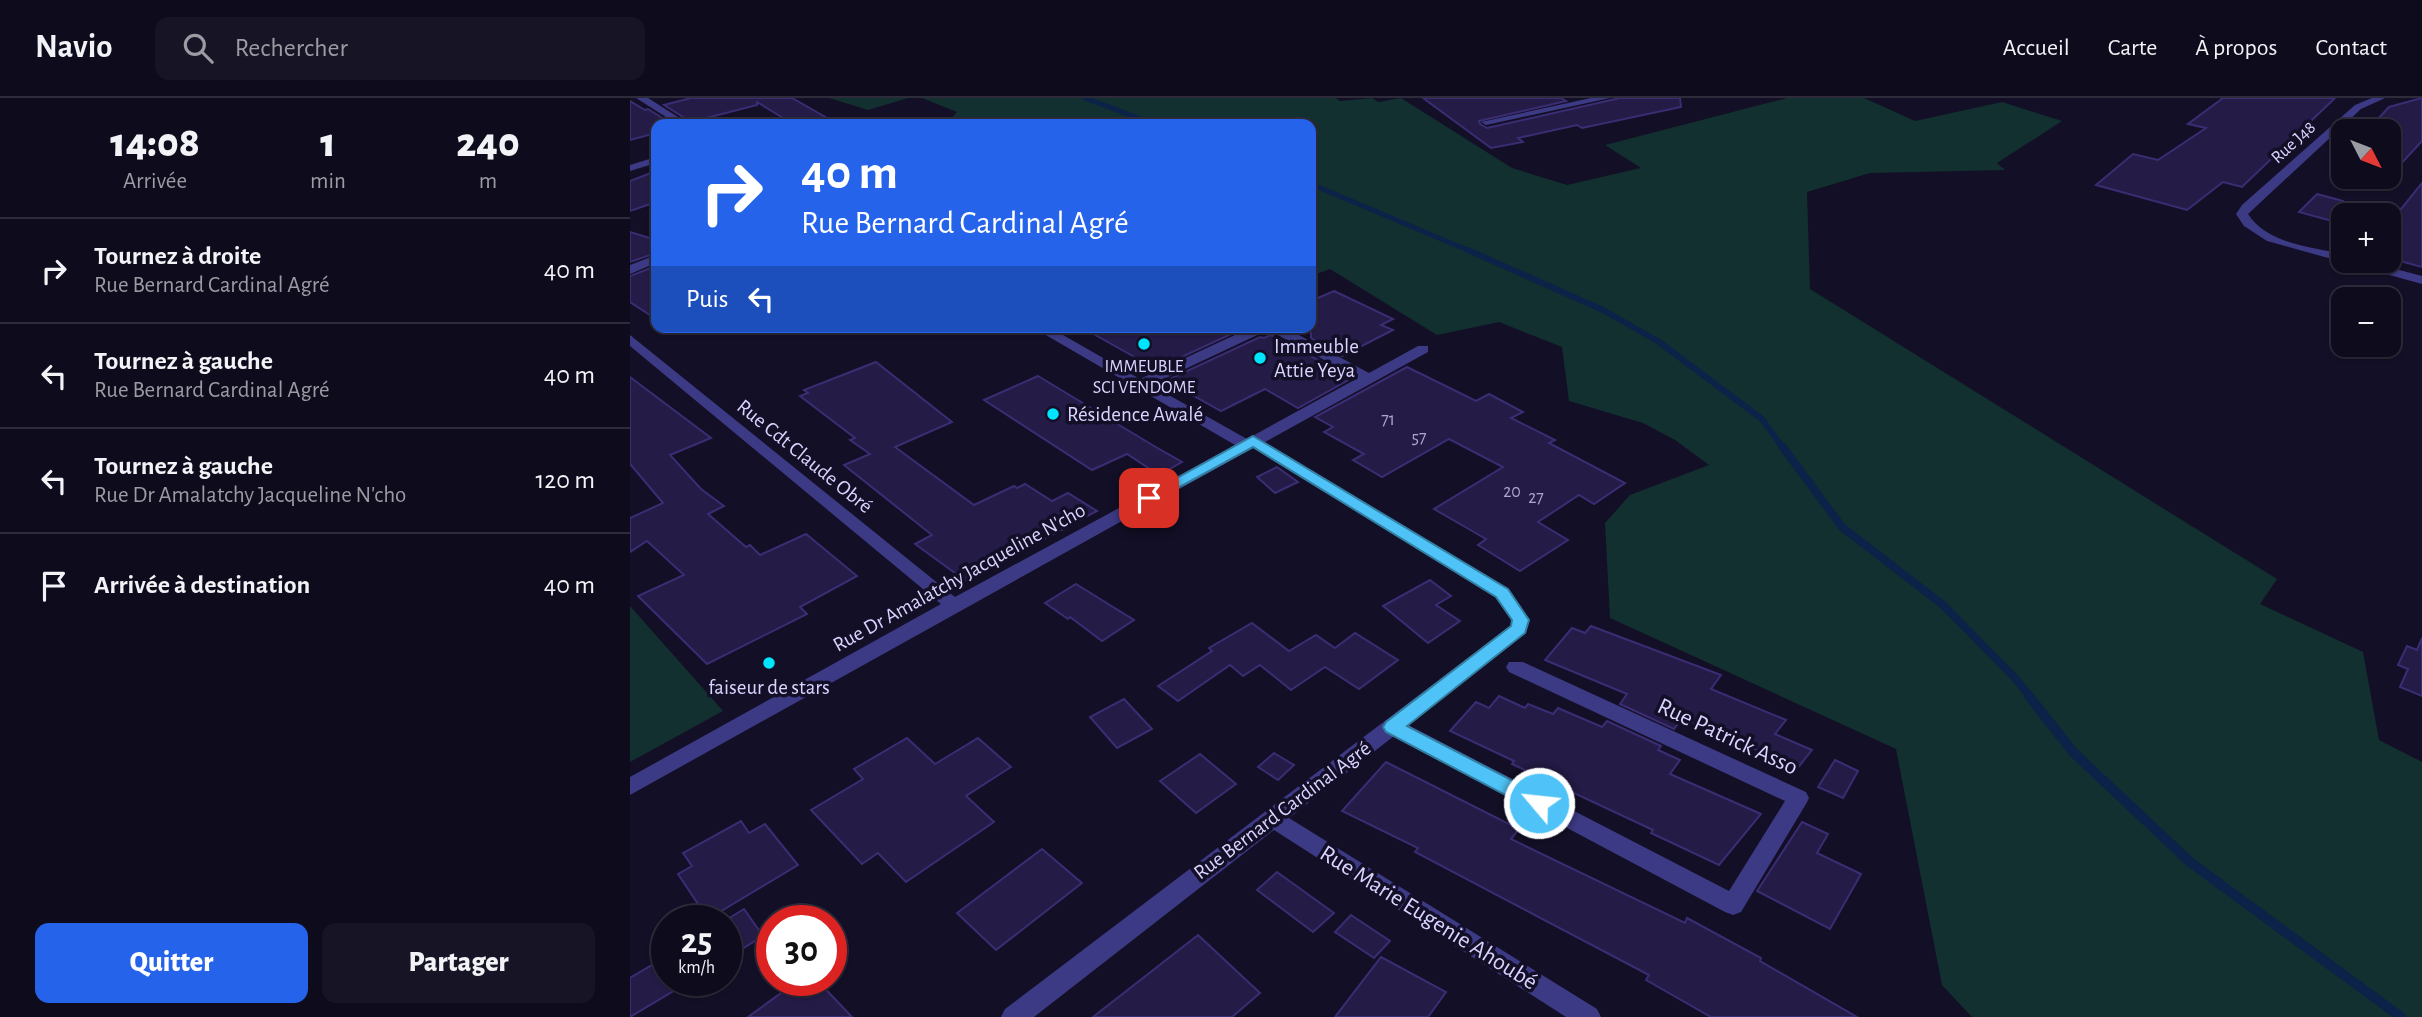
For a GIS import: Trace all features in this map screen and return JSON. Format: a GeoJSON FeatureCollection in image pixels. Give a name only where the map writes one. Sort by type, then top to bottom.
{"type":"FeatureCollection","features":[{"type":"Feature","properties":{"kind":"street"},"geometry":{"type":"LineString","coordinates":[[642,98],[676,119]]}},
{"type":"Feature","properties":{"kind":"street"},"geometry":{"type":"LineString","coordinates":[[1486,122],[1605,98]]}},
{"type":"Feature","properties":{"kind":"street","name":"Rue J48"},"geometry":{"type":"LineString","coordinates":[[2331,255],[2263,236],[2246,223],[2242,214],[2246,206],[2358,107],[2380,98]]}},
{"type":"Feature","properties":{"kind":"street"},"geometry":{"type":"LineString","coordinates":[[630,168],[651,162]]}},
{"type":"Feature","properties":{"kind":"street"},"geometry":{"type":"LineString","coordinates":[[630,270],[651,261]]}},
{"type":"Feature","properties":{"kind":"street"},"geometry":{"type":"LineString","coordinates":[[2396,273],[2422,280]]}},
{"type":"Feature","properties":{"kind":"street"},"geometry":{"type":"LineString","coordinates":[[1050,333],[1249,443]]}},
{"type":"Feature","properties":{"kind":"street"},"geometry":{"type":"LineString","coordinates":[[1140,384],[1251,333]]}},
{"type":"Feature","properties":{"kind":"street"},"geometry":{"type":"LineString","coordinates":[[1284,333],[1368,378]]}},
{"type":"Feature","properties":{"kind":"street","name":"Rue Cdt Claude Obré"},"geometry":{"type":"LineString","coordinates":[[630,339],[954,605]]}},
{"type":"Feature","properties":{"kind":"street","name":"Rue Dr Amalatchy Jacqueline N'cho"},"geometry":{"type":"LineString","coordinates":[[630,787],[954,605],[1423,349]]}},
{"type":"Feature","properties":{"kind":"street","name":"Rue Bernard Cardinal Agré"},"geometry":{"type":"LineString","coordinates":[[1014,1017],[1519,629],[1521,620],[1502,593],[1249,443]]}},
{"type":"Feature","properties":{"kind":"street","name":"Rue Patrick Asso"},"geometry":{"type":"LineString","coordinates":[[1393,727],[1733,905],[1798,798],[1516,667]]}},
{"type":"Feature","properties":{"kind":"street","name":"Rue Marie Eugenie Ahoubé"},"geometry":{"type":"LineString","coordinates":[[1271,817],[1588,1017]]}},
{"type":"Feature","properties":{"kind":"green space"},"geometry":{"type":"Polygon","coordinates":[[[829,98],[908,98],[868,110],[829,98]]]}},
{"type":"Feature","properties":{"kind":"green space"},"geometry":{"type":"Polygon","coordinates":[[[922,98],[1336,98],[1340,101],[1372,98],[1378,102],[1401,98],[1512,168],[1567,185],[1641,168],[1605,145],[1787,98],[1864,98],[1915,121],[2002,102],[2062,121],[1997,163],[2005,170],[1870,173],[1807,192],[1810,289],[2277,579],[2260,604],[2363,652],[2379,740],[2422,762],[2422,1017],[1972,1017],[1942,985],[1896,749],[1610,618],[1605,523],[1630,495],[1709,465],[1675,440],[1643,423],[1569,401],[1562,347],[1499,322],[1437,335],[1330,269],[1316,274],[1316,119],[951,119],[957,112],[922,98]]]}},
{"type":"Feature","properties":{"kind":"green space"},"geometry":{"type":"Polygon","coordinates":[[[630,606],[723,711],[630,762],[630,606]]]}},
{"type":"Feature","properties":{"kind":"building"},"geometry":{"type":"Polygon","coordinates":[[[691,98],[792,98],[827,118],[785,119],[757,102],[757,105],[703,119],[686,119],[664,105],[691,98]]]}},
{"type":"Feature","properties":{"kind":"building"},"geometry":{"type":"Polygon","coordinates":[[[1423,98],[1561,98],[1566,101],[1479,121],[1487,128],[1620,98],[1680,98],[1681,107],[1582,128],[1577,125],[1518,138],[1523,142],[1491,148],[1423,98]]]}},
{"type":"Feature","properties":{"kind":"building"},"geometry":{"type":"Polygon","coordinates":[[[2223,98],[2335,98],[2242,187],[2223,182],[2187,210],[2096,185],[2133,154],[2158,160],[2206,128],[2188,124],[2223,98]]]}},
{"type":"Feature","properties":{"kind":"building"},"geometry":{"type":"Polygon","coordinates":[[[2422,98],[2422,141],[2401,164],[2401,119],[2378,119],[2389,107],[2422,98]]]}},
{"type":"Feature","properties":{"kind":"building"},"geometry":{"type":"Polygon","coordinates":[[[630,101],[664,119],[651,119],[651,134],[630,140],[630,101]]]}},
{"type":"Feature","properties":{"kind":"building"},"geometry":{"type":"Polygon","coordinates":[[[651,173],[651,204],[630,211],[630,181],[651,173]]]}},
{"type":"Feature","properties":{"kind":"building"},"geometry":{"type":"Polygon","coordinates":[[[2422,183],[2422,267],[2401,261],[2401,209],[2422,183]]]}},
{"type":"Feature","properties":{"kind":"building"},"geometry":{"type":"Polygon","coordinates":[[[2317,194],[2343,201],[2331,203],[2331,221],[2299,212],[2317,194]]]}},
{"type":"Feature","properties":{"kind":"building"},"geometry":{"type":"Polygon","coordinates":[[[630,232],[651,238],[651,255],[630,262],[630,232]]]}},
{"type":"Feature","properties":{"kind":"building"},"geometry":{"type":"Polygon","coordinates":[[[651,268],[651,316],[630,302],[630,276],[651,268]]]}},
{"type":"Feature","properties":{"kind":"building"},"geometry":{"type":"Polygon","coordinates":[[[1334,291],[1393,319],[1381,325],[1393,330],[1342,356],[1311,338],[1311,333],[1316,333],[1316,299],[1334,291]]]}},
{"type":"Feature","properties":{"kind":"building","name":"IMMEUBLE SCI VENDOME"},"geometry":{"type":"Polygon","coordinates":[[[1092,333],[1233,333],[1156,369],[1092,333]]]}},
{"type":"Feature","properties":{"kind":"building"},"geometry":{"type":"Polygon","coordinates":[[[1271,335],[1352,378],[1298,408],[1265,389],[1221,411],[1176,386],[1181,383],[1172,378],[1260,337],[1271,335]]]}},
{"type":"Feature","properties":{"kind":"building"},"geometry":{"type":"Polygon","coordinates":[[[876,362],[952,422],[895,447],[974,505],[1014,486],[1017,488],[1025,484],[1052,501],[1068,493],[1097,511],[966,581],[915,544],[932,535],[844,465],[870,454],[850,440],[855,438],[800,396],[808,393],[804,390],[876,362]]]}},
{"type":"Feature","properties":{"kind":"building"},"geometry":{"type":"Polygon","coordinates":[[[1407,367],[1476,401],[1489,394],[1523,412],[1511,418],[1555,440],[1549,443],[1625,483],[1594,504],[1579,495],[1538,522],[1568,540],[1520,571],[1478,545],[1486,539],[1434,509],[1503,467],[1449,439],[1382,477],[1353,460],[1364,454],[1324,432],[1333,427],[1315,417],[1407,367]]]}},
{"type":"Feature","properties":{"kind":"building","name":"Résidence Awalé"},"geometry":{"type":"Polygon","coordinates":[[[1038,376],[1182,462],[1159,475],[1127,454],[1092,470],[984,400],[1038,376]]]}},
{"type":"Feature","properties":{"kind":"building"},"geometry":{"type":"Polygon","coordinates":[[[630,377],[711,438],[670,455],[701,489],[724,506],[708,514],[746,547],[750,545],[760,555],[806,534],[857,576],[800,607],[807,614],[707,664],[638,596],[684,575],[647,541],[630,552],[630,518],[663,503],[630,464],[630,377]]]}},
{"type":"Feature","properties":{"kind":"building"},"geometry":{"type":"Polygon","coordinates":[[[1277,467],[1298,482],[1275,493],[1257,477],[1277,467]]]}},
{"type":"Feature","properties":{"kind":"building"},"geometry":{"type":"Polygon","coordinates":[[[1430,580],[1451,596],[1436,605],[1460,621],[1428,643],[1383,606],[1430,580]]]}},
{"type":"Feature","properties":{"kind":"building"},"geometry":{"type":"Polygon","coordinates":[[[1076,584],[1134,620],[1102,641],[1070,617],[1068,619],[1045,603],[1076,584]]]}},
{"type":"Feature","properties":{"kind":"building"},"geometry":{"type":"Polygon","coordinates":[[[1252,623],[1289,651],[1316,635],[1335,648],[1355,633],[1398,660],[1359,689],[1325,667],[1291,690],[1260,665],[1243,676],[1230,665],[1178,701],[1158,686],[1212,651],[1209,648],[1252,623]]]}},
{"type":"Feature","properties":{"kind":"building"},"geometry":{"type":"Polygon","coordinates":[[[1591,626],[1721,675],[1711,689],[1786,720],[1775,734],[1812,750],[1792,775],[1768,764],[1773,757],[1682,718],[1674,729],[1620,704],[1627,694],[1545,660],[1572,628],[1585,633],[1591,626]]]}},
{"type":"Feature","properties":{"kind":"building"},"geometry":{"type":"Polygon","coordinates":[[[2422,638],[2422,696],[2400,687],[2408,669],[2398,665],[2407,646],[2417,650],[2422,638]]]}},
{"type":"Feature","properties":{"kind":"building"},"geometry":{"type":"Polygon","coordinates":[[[1499,696],[1525,708],[1528,704],[1553,714],[1558,708],[1602,727],[1607,721],[1661,746],[1658,750],[1680,760],[1670,774],[1761,814],[1719,865],[1450,731],[1476,702],[1489,708],[1499,696]]]}},
{"type":"Feature","properties":{"kind":"building"},"geometry":{"type":"Polygon","coordinates":[[[1124,699],[1152,729],[1117,748],[1090,717],[1124,699]]]}},
{"type":"Feature","properties":{"kind":"building"},"geometry":{"type":"Polygon","coordinates":[[[907,738],[935,764],[978,738],[1011,767],[966,796],[994,822],[906,882],[878,853],[862,864],[811,810],[863,779],[854,769],[907,738]]]}},
{"type":"Feature","properties":{"kind":"building"},"geometry":{"type":"Polygon","coordinates":[[[1274,753],[1294,765],[1278,780],[1258,767],[1274,753]]]}},
{"type":"Feature","properties":{"kind":"building"},"geometry":{"type":"Polygon","coordinates":[[[1200,754],[1236,784],[1196,813],[1160,781],[1200,754]]]}},
{"type":"Feature","properties":{"kind":"building"},"geometry":{"type":"Polygon","coordinates":[[[1835,760],[1858,771],[1843,798],[1818,787],[1835,760]]]}},
{"type":"Feature","properties":{"kind":"building"},"geometry":{"type":"Polygon","coordinates":[[[1386,762],[1519,829],[1511,839],[1685,923],[1687,918],[1761,958],[1760,961],[1857,1017],[1711,1017],[1646,980],[1649,975],[1415,852],[1418,848],[1342,811],[1386,762]]]}},
{"type":"Feature","properties":{"kind":"building"},"geometry":{"type":"Polygon","coordinates":[[[741,821],[749,833],[765,824],[798,865],[731,905],[699,905],[678,874],[692,866],[683,853],[741,821]]]}},
{"type":"Feature","properties":{"kind":"building"},"geometry":{"type":"Polygon","coordinates":[[[1802,822],[1828,834],[1817,853],[1861,874],[1830,929],[1757,891],[1802,822]]]}},
{"type":"Feature","properties":{"kind":"building"},"geometry":{"type":"Polygon","coordinates":[[[1042,849],[1082,883],[996,950],[957,913],[1042,849]]]}},
{"type":"Feature","properties":{"kind":"building"},"geometry":{"type":"Polygon","coordinates":[[[1277,872],[1334,913],[1313,932],[1257,890],[1277,872]]]}},
{"type":"Feature","properties":{"kind":"building"},"geometry":{"type":"Polygon","coordinates":[[[744,909],[756,926],[756,940],[742,949],[744,909]]]}},
{"type":"Feature","properties":{"kind":"building"},"geometry":{"type":"Polygon","coordinates":[[[1351,915],[1390,941],[1374,958],[1335,932],[1351,915]]]}},
{"type":"Feature","properties":{"kind":"building"},"geometry":{"type":"Polygon","coordinates":[[[1198,935],[1260,993],[1232,1017],[1093,1017],[1198,935]]]}},
{"type":"Feature","properties":{"kind":"building"},"geometry":{"type":"Polygon","coordinates":[[[1381,957],[1446,992],[1428,1017],[1335,1017],[1381,957]]]}},
{"type":"Feature","properties":{"kind":"building"},"geometry":{"type":"Polygon","coordinates":[[[651,966],[651,996],[665,996],[630,1017],[630,978],[651,966]]]}},
{"type":"Feature","properties":{"kind":"building"},"geometry":{"type":"Polygon","coordinates":[[[777,996],[832,996],[852,1017],[748,1017],[777,996]]]}},
{"type":"Feature","properties":{"kind":"waterway"},"geometry":{"type":"LineString","coordinates":[[1085,98],[1141,119]]}},
{"type":"Feature","properties":{"kind":"waterway"},"geometry":{"type":"LineString","coordinates":[[1316,186],[1472,252]]}},
{"type":"Feature","properties":{"kind":"waterway"},"geometry":{"type":"LineString","coordinates":[[1468,250],[1603,310],[1659,342],[1762,419],[1783,448]]}},
{"type":"Feature","properties":{"kind":"waterway"},"geometry":{"type":"LineString","coordinates":[[1782,446],[1842,527],[1943,605],[2015,678],[2031,698]]}},
{"type":"Feature","properties":{"kind":"waterway"},"geometry":{"type":"LineString","coordinates":[[2029,696],[2073,752],[2190,862],[2401,1017]]}},
{"type":"Feature","properties":{"kind":"place","name":"IMMEUBLE SCI VENDOME"},"geometry":{"type":"Point","coordinates":[1144,344]}},
{"type":"Feature","properties":{"kind":"place","name":"Immeuble Attie Yeya"},"geometry":{"type":"Point","coordinates":[1260,358]}},
{"type":"Feature","properties":{"kind":"place","name":"Résidence Awalé"},"geometry":{"type":"Point","coordinates":[1053,414]}},
{"type":"Feature","properties":{"kind":"place","name":"faiseur de stars"},"geometry":{"type":"Point","coordinates":[769,663]}},
{"type":"Feature","properties":{"kind":"route"},"geometry":{"type":"LineString","coordinates":[[1149,498],[1253,441],[1502,593],[1521,620],[1519,629],[1393,727],[1539,803]]}}]}
